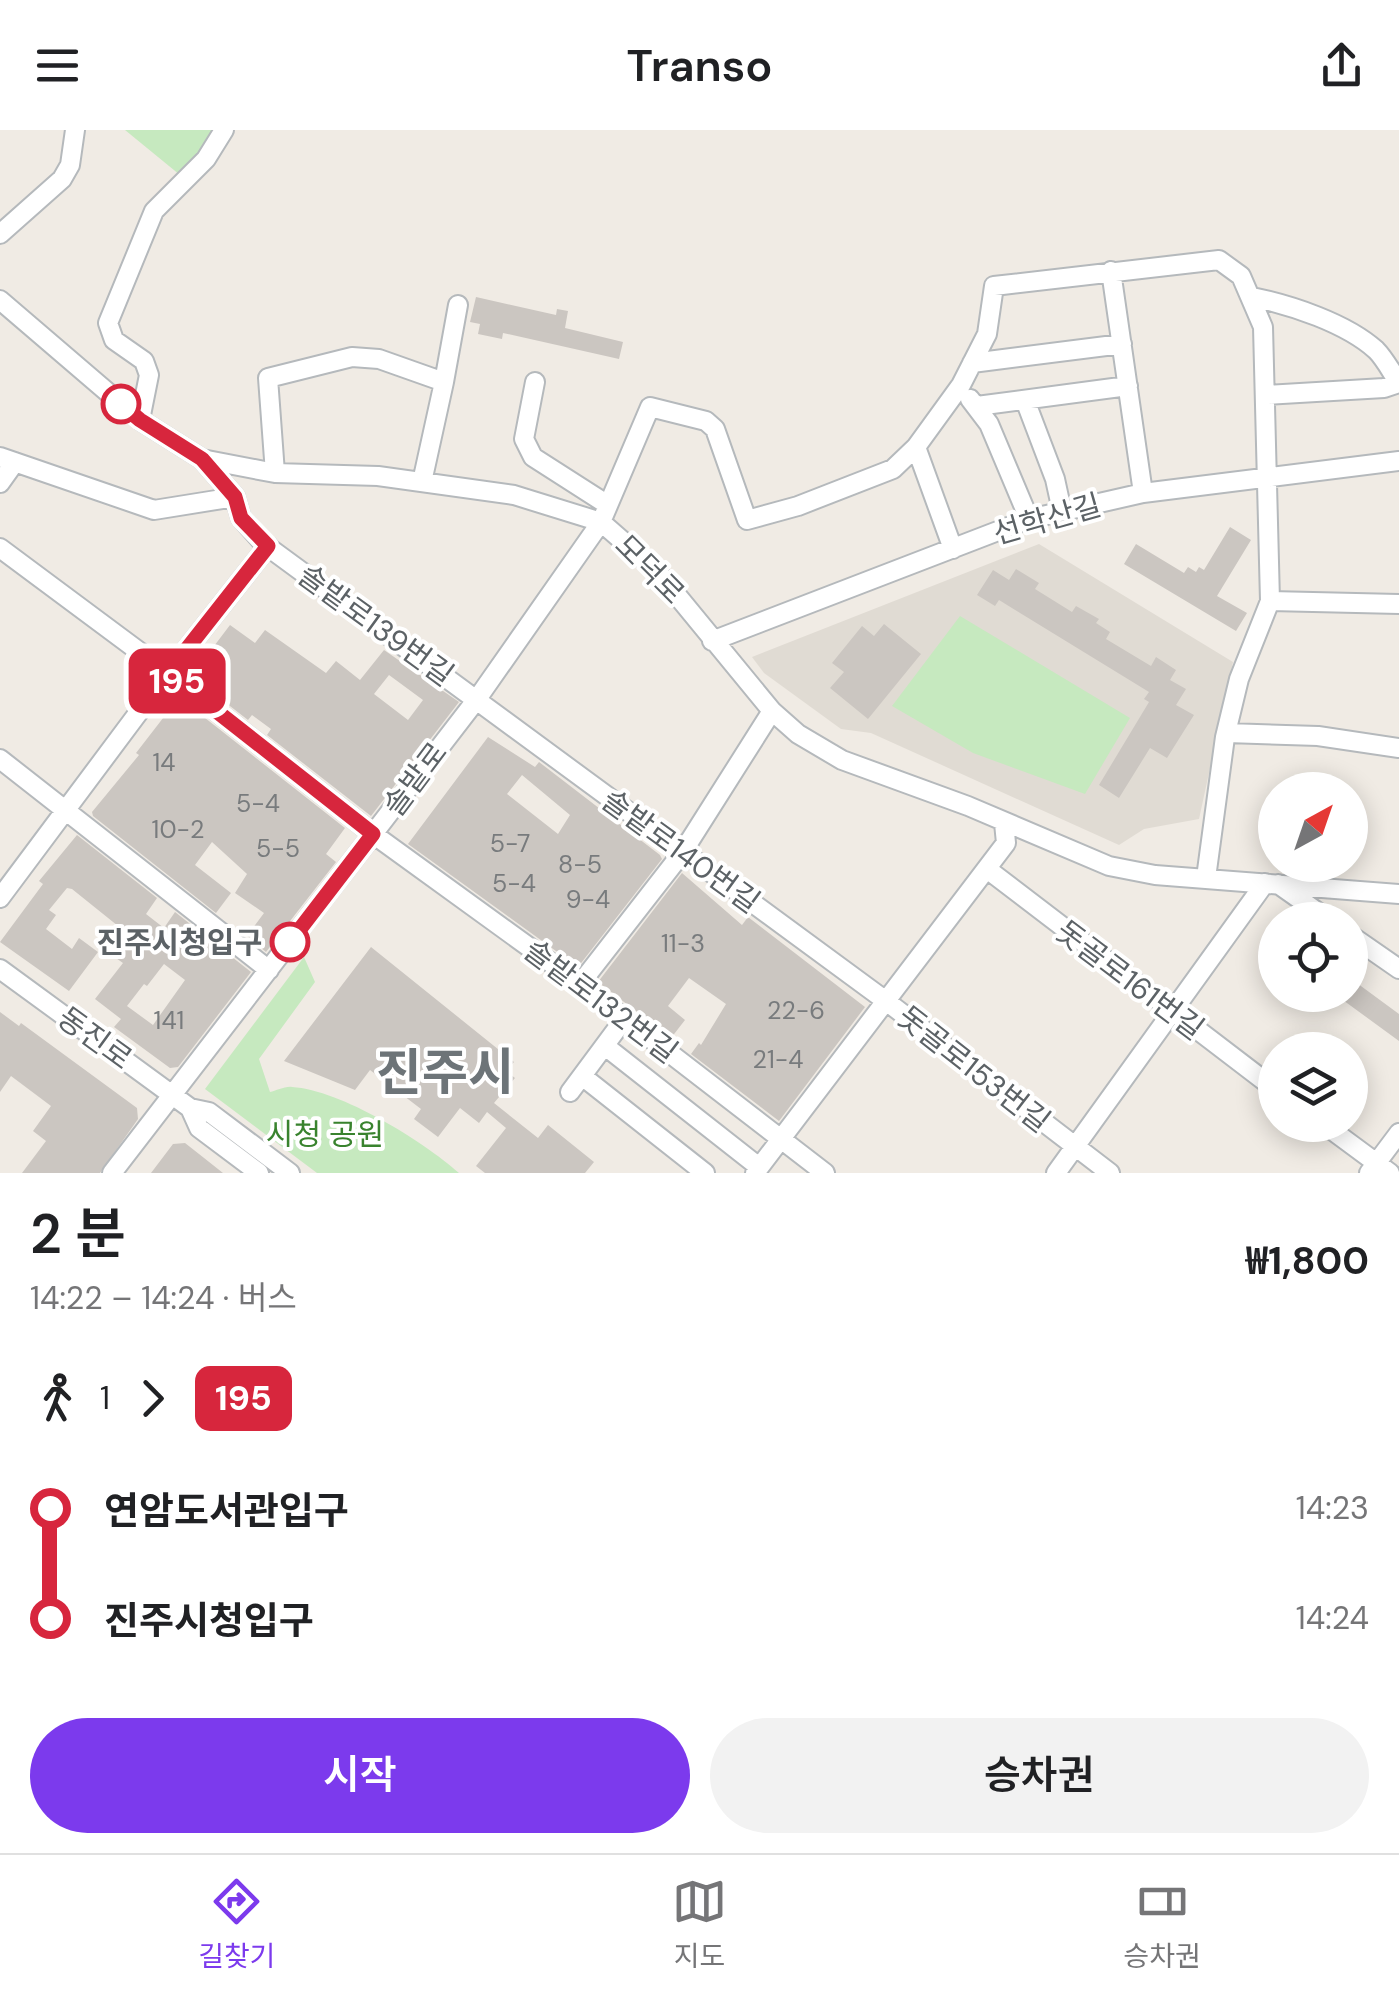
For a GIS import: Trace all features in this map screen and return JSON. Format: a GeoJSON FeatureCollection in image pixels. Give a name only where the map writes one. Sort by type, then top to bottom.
{"type":"FeatureCollection","features":[{"type":"Feature","properties":{"kind":"street"},"geometry":{"type":"LineString","coordinates":[[0,234],[62,179],[70,165],[75,130]]}},
{"type":"Feature","properties":{"kind":"street"},"geometry":{"type":"LineString","coordinates":[[140,420],[149,374],[144,362],[114,340],[108,323],[154,211],[188,179],[224,130]]}},
{"type":"Feature","properties":{"kind":"street"},"geometry":{"type":"LineString","coordinates":[[953,549],[916,447],[958,388],[987,334],[994,286],[1219,260],[1242,276],[1263,327],[1270,601],[1239,679],[1227,733],[1206,878]]}},
{"type":"Feature","properties":{"kind":"street"},"geometry":{"type":"LineString","coordinates":[[1112,271],[1143,493]]}},
{"type":"Feature","properties":{"kind":"street"},"geometry":{"type":"LineString","coordinates":[[1252,296],[1297,306],[1377,350],[1399,383],[1384,388],[1265,395]]}},
{"type":"Feature","properties":{"kind":"street","name":"모덕로"},"geometry":{"type":"LineString","coordinates":[[0,300],[140,420],[202,459],[275,473],[378,476],[514,495],[604,513],[658,571],[772,711],[798,734],[842,760],[1110,866],[1155,875],[1399,894]]}},
{"type":"Feature","properties":{"kind":"street"},"geometry":{"type":"LineString","coordinates":[[422,482],[454,342],[458,305]]}},
{"type":"Feature","properties":{"kind":"street"},"geometry":{"type":"LineString","coordinates":[[972,364],[1122,344]]}},
{"type":"Feature","properties":{"kind":"street"},"geometry":{"type":"LineString","coordinates":[[275,473],[268,378],[352,357],[380,359],[444,382]]}},
{"type":"Feature","properties":{"kind":"street"},"geometry":{"type":"LineString","coordinates":[[535,382],[524,440],[533,457],[604,513]]}},
{"type":"Feature","properties":{"kind":"street"},"geometry":{"type":"LineString","coordinates":[[977,406],[1128,386]]}},
{"type":"Feature","properties":{"kind":"street"},"geometry":{"type":"LineString","coordinates":[[958,388],[990,424],[1029,519]]}},
{"type":"Feature","properties":{"kind":"street"},"geometry":{"type":"LineString","coordinates":[[1025,400],[1055,479],[1062,511]]}},
{"type":"Feature","properties":{"kind":"street","name":"솔밭로"},"geometry":{"type":"LineString","coordinates":[[112,1173],[477,699],[604,513],[650,407],[706,421],[715,429],[747,520],[813,501],[894,468],[916,447]]}},
{"type":"Feature","properties":{"kind":"street","name":"솔밭로139번길"},"geometry":{"type":"LineString","coordinates":[[202,459],[235,497],[241,518],[268,546],[477,699]]}},
{"type":"Feature","properties":{"kind":"street"},"geometry":{"type":"LineString","coordinates":[[0,483],[8,460],[154,510],[235,497]]}},
{"type":"Feature","properties":{"kind":"street","name":"선학산길"},"geometry":{"type":"LineString","coordinates":[[712,641],[1029,519],[1143,493],[1399,460]]}},
{"type":"Feature","properties":{"kind":"street"},"geometry":{"type":"LineString","coordinates":[[0,898],[268,546]]}},
{"type":"Feature","properties":{"kind":"street","name":"솔밭로132번길"},"geometry":{"type":"LineString","coordinates":[[0,548],[168,673],[373,834],[580,984],[826,1173]]}},
{"type":"Feature","properties":{"kind":"street"},"geometry":{"type":"LineString","coordinates":[[1270,601],[1399,604]]}},
{"type":"Feature","properties":{"kind":"street","name":"솔밭로140번길"},"geometry":{"type":"LineString","coordinates":[[477,699],[886,1000]]}},
{"type":"Feature","properties":{"kind":"street"},"geometry":{"type":"LineString","coordinates":[[580,984],[682,852],[772,711]]}},
{"type":"Feature","properties":{"kind":"street"},"geometry":{"type":"LineString","coordinates":[[1227,733],[1318,736],[1390,747]]}},
{"type":"Feature","properties":{"kind":"street"},"geometry":{"type":"LineString","coordinates":[[0,759],[269,970]]}},
{"type":"Feature","properties":{"kind":"street"},"geometry":{"type":"LineString","coordinates":[[605,1046],[757,1170],[1006,842],[1004,823]]}},
{"type":"Feature","properties":{"kind":"street","name":"돗골로161번길"},"geometry":{"type":"LineString","coordinates":[[986,869],[1258,1076]]}},
{"type":"Feature","properties":{"kind":"street"},"geometry":{"type":"LineString","coordinates":[[1056,1173],[1272,883],[1301,902]]}},
{"type":"Feature","properties":{"kind":"street"},"geometry":{"type":"LineString","coordinates":[[1368,948],[1399,970]]}},
{"type":"Feature","properties":{"kind":"street","name":"동진로"},"geometry":{"type":"LineString","coordinates":[[0,969],[190,1108],[210,1112],[290,1173]]}},
{"type":"Feature","properties":{"kind":"street","name":"돗골로153번길"},"geometry":{"type":"LineString","coordinates":[[886,1000],[1110,1173]]}},
{"type":"Feature","properties":{"kind":"street"},"geometry":{"type":"LineString","coordinates":[[570,1092],[625,1018]]}},
{"type":"Feature","properties":{"kind":"street"},"geometry":{"type":"LineString","coordinates":[[582,1076],[705,1173]]}},
{"type":"Feature","properties":{"kind":"street","name":"동진로"},"geometry":{"type":"LineString","coordinates":[[190,1108],[199,1128],[260,1173]]}},
{"type":"Feature","properties":{"kind":"street"},"geometry":{"type":"LineString","coordinates":[[1345,1142],[1378,1170],[1399,1133]]}},
{"type":"Feature","properties":{"kind":"shaded area"},"geometry":{"type":"Polygon","coordinates":[[[1039,544],[1233,662],[1199,819],[1144,829],[1119,845],[871,733],[841,729],[764,673],[752,657],[1039,544]]]}},
{"type":"Feature","properties":{"kind":"green space"},"geometry":{"type":"Polygon","coordinates":[[[125,130],[230,130],[191,184],[125,130]]]}},
{"type":"Feature","properties":{"kind":"green space"},"geometry":{"type":"Polygon","coordinates":[[[960,616],[1130,718],[1085,794],[973,753],[892,706],[960,616]]]}},
{"type":"Feature","properties":{"kind":"green space","name":"시청 공원"},"geometry":{"type":"Polygon","coordinates":[[[304,957],[315,982],[259,1059],[270,1092],[289,1087],[334,1097],[425,1146],[459,1173],[317,1173],[205,1089],[304,957]]]}},
{"type":"Feature","properties":{"kind":"building"},"geometry":{"type":"Polygon","coordinates":[[[476,297],[556,315],[557,309],[568,311],[565,328],[623,342],[619,359],[503,333],[502,339],[478,334],[480,324],[470,322],[476,297]]]}},
{"type":"Feature","properties":{"kind":"building"},"geometry":{"type":"Polygon","coordinates":[[[1230,527],[1251,540],[1217,596],[1247,613],[1236,631],[1124,564],[1136,544],[1184,573],[1188,567],[1196,572],[1199,567],[1204,570],[1230,527]]]}},
{"type":"Feature","properties":{"kind":"building"},"geometry":{"type":"Polygon","coordinates":[[[1016,569],[1039,583],[1035,589],[1072,612],[1076,606],[1099,619],[1096,623],[1110,632],[1106,639],[1151,666],[1156,657],[1176,670],[1170,680],[1186,689],[1176,705],[1194,715],[1167,758],[1150,748],[1119,798],[1099,785],[1149,702],[1144,699],[1149,692],[999,600],[995,606],[977,595],[993,570],[1009,580],[1016,569]]]}},
{"type":"Feature","properties":{"kind":"building"},"geometry":{"type":"Polygon","coordinates":[[[884,624],[921,654],[868,719],[830,688],[844,672],[832,663],[862,626],[874,636],[884,624]]]}},
{"type":"Feature","properties":{"kind":"building"},"geometry":{"type":"Polygon","coordinates":[[[230,625],[255,643],[265,630],[326,673],[336,661],[360,680],[384,650],[459,702],[371,816],[267,735],[271,729],[252,715],[248,720],[199,682],[213,664],[205,658],[230,625]],[[389,675],[374,694],[408,720],[423,700],[389,675]]]}},
{"type":"Feature","properties":{"kind":"building"},"geometry":{"type":"Polygon","coordinates":[[[177,700],[186,703],[345,828],[326,854],[336,862],[266,952],[247,936],[264,913],[235,893],[247,874],[212,842],[195,865],[231,893],[216,913],[93,816],[92,812],[177,700]]]}},
{"type":"Feature","properties":{"kind":"building"},"geometry":{"type":"Polygon","coordinates":[[[488,737],[535,767],[539,762],[662,859],[578,967],[408,844],[488,737]],[[522,775],[507,794],[558,834],[570,815],[522,775]]]}},
{"type":"Feature","properties":{"kind":"building"},"geometry":{"type":"Polygon","coordinates":[[[77,835],[157,898],[146,914],[164,928],[175,912],[251,972],[178,1067],[170,1068],[114,1027],[121,1019],[95,999],[123,963],[113,956],[128,934],[72,889],[67,888],[49,910],[56,915],[46,929],[72,949],[79,938],[98,952],[69,991],[0,942],[43,884],[39,881],[77,835]],[[164,964],[127,1006],[153,1025],[185,980],[164,964]]]}},
{"type":"Feature","properties":{"kind":"building"},"geometry":{"type":"Polygon","coordinates":[[[682,873],[742,925],[748,917],[865,1007],[779,1121],[691,1054],[701,1045],[726,1004],[689,978],[668,1006],[685,1020],[671,1038],[598,982],[682,873]]]}},
{"type":"Feature","properties":{"kind":"building"},"geometry":{"type":"Polygon","coordinates":[[[371,947],[514,1062],[506,1071],[515,1078],[494,1103],[538,1138],[548,1125],[594,1162],[585,1173],[485,1173],[476,1166],[506,1128],[487,1112],[479,1123],[460,1108],[438,1137],[414,1119],[421,1109],[370,1070],[355,1090],[284,1061],[371,947]]]}},
{"type":"Feature","properties":{"kind":"building"},"geometry":{"type":"Polygon","coordinates":[[[1368,991],[1399,1014],[1399,1041],[1359,1012],[1368,1012],[1368,991]]]}},
{"type":"Feature","properties":{"kind":"building"},"geometry":{"type":"Polygon","coordinates":[[[0,1012],[19,1026],[21,1023],[137,1108],[138,1119],[100,1173],[22,1173],[46,1141],[33,1131],[51,1106],[11,1076],[0,1092],[0,1012]]]}},
{"type":"Feature","properties":{"kind":"building"},"geometry":{"type":"Polygon","coordinates":[[[185,1143],[223,1173],[151,1173],[173,1144],[185,1143]]]}},
{"type":"Feature","properties":{"kind":"bus line","name":"195"},"geometry":{"type":"LineString","coordinates":[[121,404],[202,459],[235,497],[241,518],[268,546],[168,673],[373,834],[290,942]]}},
{"type":"Feature","properties":{"kind":"place","name":"진주시청입구"},"geometry":{"type":"Point","coordinates":[290,942]}},
{"type":"Feature","properties":{"kind":"district","name":"진주시"},"geometry":{"type":"Point","coordinates":[445,1073]}}]}
